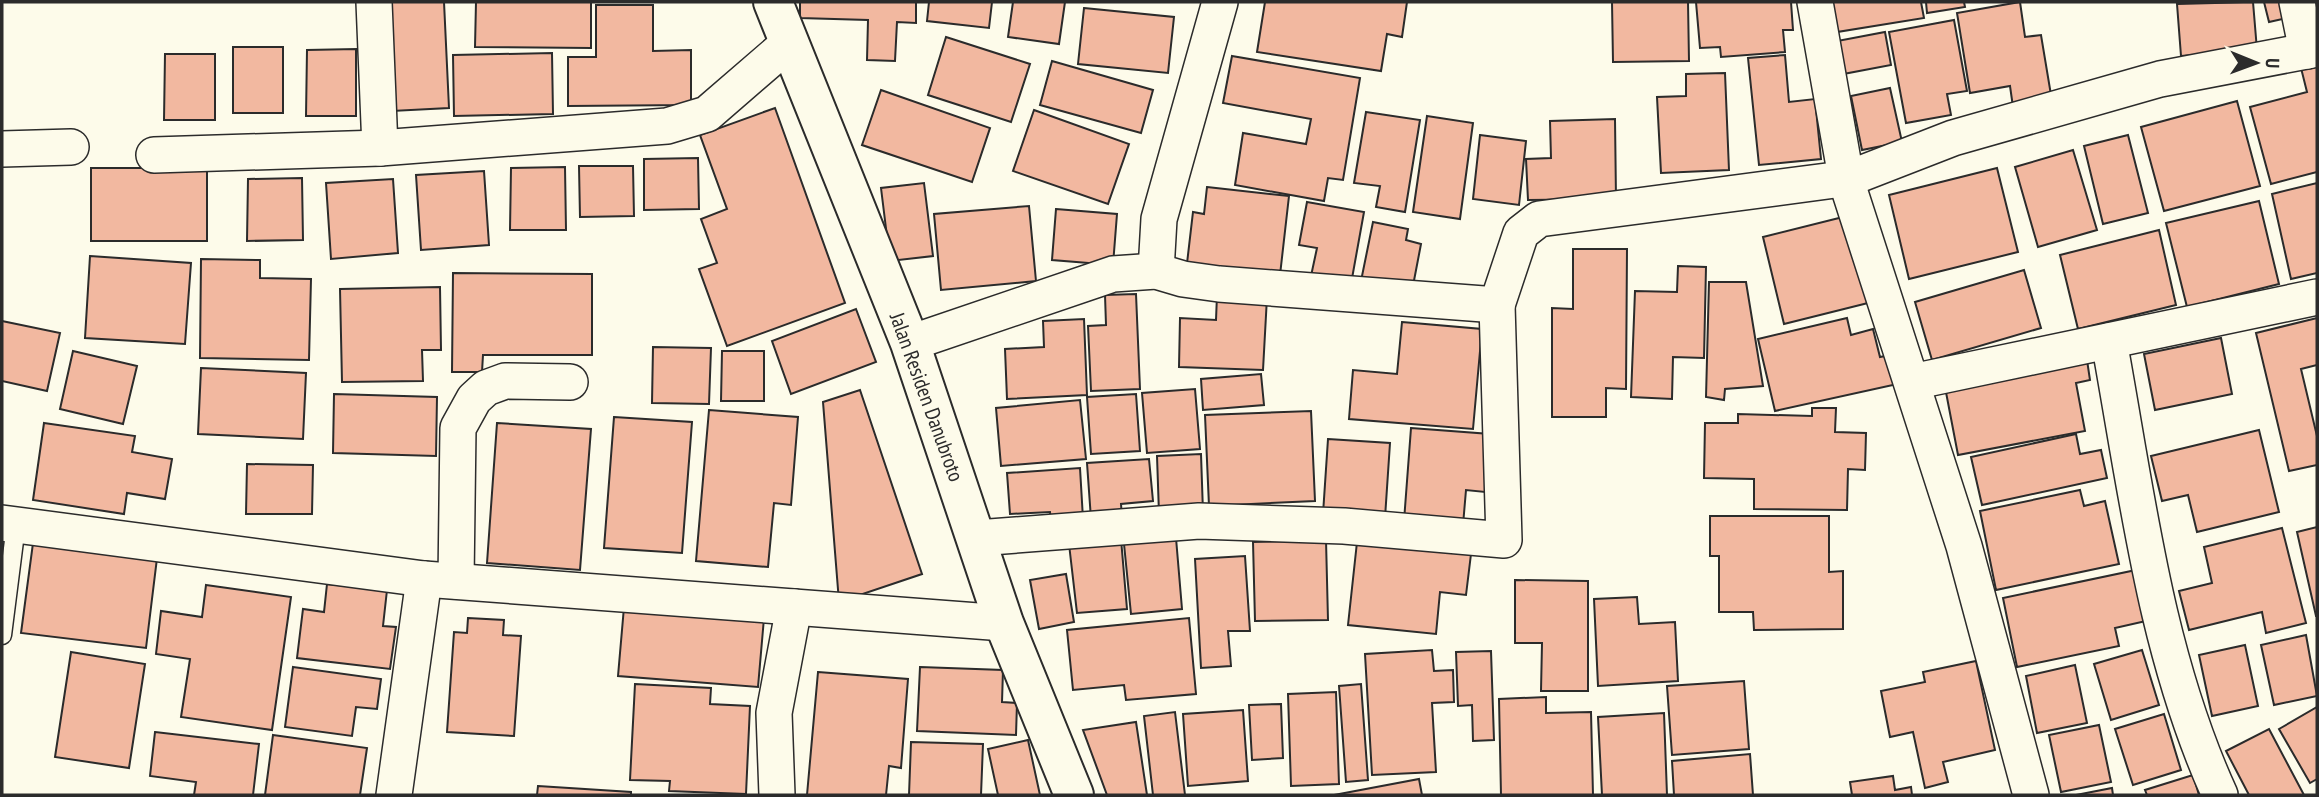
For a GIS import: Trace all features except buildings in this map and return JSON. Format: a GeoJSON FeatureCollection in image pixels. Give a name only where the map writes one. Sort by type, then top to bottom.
{"type":"FeatureCollection","features":[{"type":"Feature","properties":{"kind":"street"},"geometry":{"type":"LineString","coordinates":[[374,2],[380,148]]}},
{"type":"Feature","properties":{"kind":"street","name":"Jalan Residen Danubroto"},"geometry":{"type":"LineString","coordinates":[[773,2],[910,343],[1004,623],[1074,795]]}},
{"type":"Feature","properties":{"kind":"street"},"geometry":{"type":"LineString","coordinates":[[1156,271],[1159,219],[1220,2]]}},
{"type":"Feature","properties":{"kind":"street"},"geometry":{"type":"LineString","coordinates":[[1815,2],[1846,179],[1968,558],[2031,795]]}},
{"type":"Feature","properties":{"kind":"street"},"geometry":{"type":"LineString","coordinates":[[977,538],[1199,521],[1344,526],[1504,540],[1497,305],[1521,233],[1539,219],[1846,179],[1953,138],[2160,79],[2312,50],[2297,2]]}},
{"type":"Feature","properties":{"kind":"street"},"geometry":{"type":"LineString","coordinates":[[154,155],[380,148],[685,123],[706,114],[788,44]]}},
{"type":"Feature","properties":{"kind":"street"},"geometry":{"type":"LineString","coordinates":[[2,149],[71,147]]}},
{"type":"Feature","properties":{"kind":"street"},"geometry":{"type":"LineString","coordinates":[[910,343],[1113,274],[1156,271],[1183,279],[1219,284],[1497,305]]}},
{"type":"Feature","properties":{"kind":"street"},"geometry":{"type":"LineString","coordinates":[[1912,382],[2317,298]]}},
{"type":"Feature","properties":{"kind":"street"},"geometry":{"type":"LineString","coordinates":[[2109,341],[2164,637],[2197,746],[2220,795]]}},
{"type":"Feature","properties":{"kind":"street"},"geometry":{"type":"LineString","coordinates":[[394,795],[440,580],[458,428],[474,399],[486,388],[505,381],[570,382]]}},
{"type":"Feature","properties":{"kind":"street"},"geometry":{"type":"LineString","coordinates":[[9,524],[440,580],[1004,623]]}},
{"type":"Feature","properties":{"kind":"street"},"geometry":{"type":"LineString","coordinates":[[777,795],[774,713],[794,607]]}},
{"type":"Feature","properties":{"kind":"lane"},"geometry":{"type":"LineString","coordinates":[[2,635],[9,524]]}}]}
